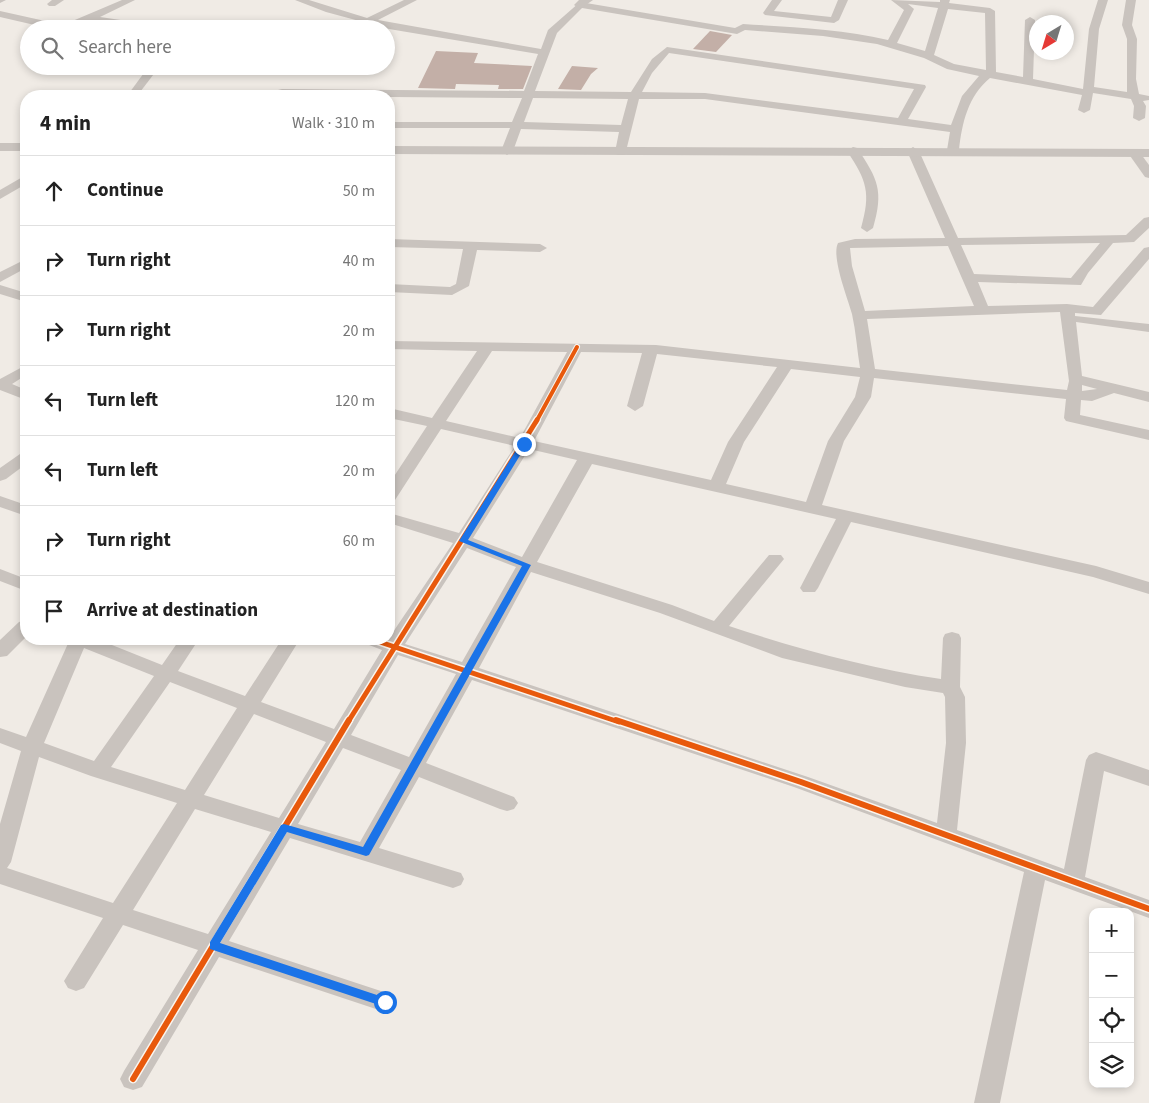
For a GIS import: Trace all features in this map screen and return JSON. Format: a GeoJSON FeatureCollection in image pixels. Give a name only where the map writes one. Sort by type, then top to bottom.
{"type":"FeatureCollection","features":[{"type":"Feature","properties":{"kind":"street"},"geometry":{"type":"LineString","coordinates":[[84,20],[130,0]]}},
{"type":"Feature","properties":{"kind":"street"},"geometry":{"type":"LineString","coordinates":[[300,0],[365,20]]}},
{"type":"Feature","properties":{"kind":"street"},"geometry":{"type":"LineString","coordinates":[[777,0],[768,13],[834,20],[843,0]]}},
{"type":"Feature","properties":{"kind":"street"},"geometry":{"type":"LineString","coordinates":[[896,0],[909,4],[944,3],[990,11],[992,71],[979,80],[966,96],[956,128],[953,150]]}},
{"type":"Feature","properties":{"kind":"street"},"geometry":{"type":"LineString","coordinates":[[1084,110],[1088,91],[1094,29],[1103,0]]}},
{"type":"Feature","properties":{"kind":"street"},"geometry":{"type":"LineString","coordinates":[[1132,0],[1127,25],[1132,39],[1131,80],[1140,106],[1140,118]]}},
{"type":"Feature","properties":{"kind":"street"},"geometry":{"type":"LineString","coordinates":[[371,20],[404,1]]}},
{"type":"Feature","properties":{"kind":"street"},"geometry":{"type":"LineString","coordinates":[[507,151],[552,32],[583,2],[737,31],[743,27],[866,39],[929,55],[952,67],[1028,82],[1149,99]]}},
{"type":"Feature","properties":{"kind":"street"},"geometry":{"type":"LineString","coordinates":[[929,55],[940,27],[944,3]]}},
{"type":"Feature","properties":{"kind":"street"},"geometry":{"type":"LineString","coordinates":[[891,45],[909,4]]}},
{"type":"Feature","properties":{"kind":"street"},"geometry":{"type":"LineString","coordinates":[[0,14],[26,20]]}},
{"type":"Feature","properties":{"kind":"street"},"geometry":{"type":"LineString","coordinates":[[88,18],[101,20]]}},
{"type":"Feature","properties":{"kind":"street"},"geometry":{"type":"LineString","coordinates":[[395,26],[543,52]]}},
{"type":"Feature","properties":{"kind":"street"},"geometry":{"type":"LineString","coordinates":[[621,152],[634,95],[650,66],[667,50],[921,87],[901,122]]}},
{"type":"Feature","properties":{"kind":"street"},"geometry":{"type":"LineString","coordinates":[[1028,82],[1029,51]]}},
{"type":"Feature","properties":{"kind":"street"},"geometry":{"type":"LineString","coordinates":[[137,90],[148,75]]}},
{"type":"Feature","properties":{"kind":"street"},"geometry":{"type":"LineString","coordinates":[[395,94],[720,97],[956,128]]}},
{"type":"Feature","properties":{"kind":"street"},"geometry":{"type":"LineString","coordinates":[[395,124],[517,125],[626,129]]}},
{"type":"Feature","properties":{"kind":"street"},"geometry":{"type":"LineString","coordinates":[[0,147],[20,147]]}},
{"type":"Feature","properties":{"kind":"street"},"geometry":{"type":"LineString","coordinates":[[395,150],[621,152],[953,150],[1142,153],[1149,174]]}},
{"type":"Feature","properties":{"kind":"street"},"geometry":{"type":"LineString","coordinates":[[853,151],[872,180],[875,203],[867,228]]}},
{"type":"Feature","properties":{"kind":"street"},"geometry":{"type":"LineString","coordinates":[[913,151],[984,310]]}},
{"type":"Feature","properties":{"kind":"street"},"geometry":{"type":"LineString","coordinates":[[0,195],[20,183]]}},
{"type":"Feature","properties":{"kind":"street"},"geometry":{"type":"LineString","coordinates":[[1129,239],[1149,221]]}},
{"type":"Feature","properties":{"kind":"street"},"geometry":{"type":"LineString","coordinates":[[969,278],[1076,282],[1084,267],[1107,246],[1109,238]]}},
{"type":"Feature","properties":{"kind":"street"},"geometry":{"type":"LineString","coordinates":[[812,509],[836,441],[863,397],[868,373],[859,315],[845,266],[842,246],[855,244],[1109,238],[1129,239],[1149,246]]}},
{"type":"Feature","properties":{"kind":"street"},"geometry":{"type":"LineString","coordinates":[[395,243],[540,248]]}},
{"type":"Feature","properties":{"kind":"street"},"geometry":{"type":"LineString","coordinates":[[395,288],[452,291],[462,286],[471,245]]}},
{"type":"Feature","properties":{"kind":"street"},"geometry":{"type":"LineString","coordinates":[[859,315],[984,310],[1096,312],[1149,250]]}},
{"type":"Feature","properties":{"kind":"street"},"geometry":{"type":"LineString","coordinates":[[0,278],[20,266]]}},
{"type":"Feature","properties":{"kind":"street"},"geometry":{"type":"LineString","coordinates":[[0,289],[20,296]]}},
{"type":"Feature","properties":{"kind":"street"},"geometry":{"type":"LineString","coordinates":[[1068,313],[1149,328]]}},
{"type":"Feature","properties":{"kind":"street"},"geometry":{"type":"LineString","coordinates":[[1068,313],[1074,387],[1072,418],[1149,435]]}},
{"type":"Feature","properties":{"kind":"street"},"geometry":{"type":"LineString","coordinates":[[395,345],[651,349],[868,373],[1074,387],[1092,396],[1113,388],[1149,397]]}},
{"type":"Feature","properties":{"kind":"street"},"geometry":{"type":"LineString","coordinates":[[395,487],[487,347]]}},
{"type":"Feature","properties":{"kind":"street"},"geometry":{"type":"LineString","coordinates":[[395,644],[524,444],[577,347]]}},
{"type":"Feature","properties":{"kind":"street"},"geometry":{"type":"LineString","coordinates":[[635,406],[651,349]]}},
{"type":"Feature","properties":{"kind":"street"},"geometry":{"type":"LineString","coordinates":[[716,488],[736,442],[787,364]]}},
{"type":"Feature","properties":{"kind":"street"},"geometry":{"type":"LineString","coordinates":[[0,385],[20,373]]}},
{"type":"Feature","properties":{"kind":"street"},"geometry":{"type":"LineString","coordinates":[[0,385],[20,393]]}},
{"type":"Feature","properties":{"kind":"street"},"geometry":{"type":"LineString","coordinates":[[395,414],[586,459],[1096,572],[1149,588]]}},
{"type":"Feature","properties":{"kind":"street"},"geometry":{"type":"LineString","coordinates":[[366,852],[586,459]]}},
{"type":"Feature","properties":{"kind":"street"},"geometry":{"type":"LineString","coordinates":[[0,476],[20,461]]}},
{"type":"Feature","properties":{"kind":"street"},"geometry":{"type":"LineString","coordinates":[[0,501],[20,509]]}},
{"type":"Feature","properties":{"kind":"street"},"geometry":{"type":"LineString","coordinates":[[809,588],[846,516]]}},
{"type":"Feature","properties":{"kind":"street"},"geometry":{"type":"LineString","coordinates":[[395,520],[463,541],[527,565],[666,609],[717,629],[789,653],[905,680],[950,687]]}},
{"type":"Feature","properties":{"kind":"street"},"geometry":{"type":"LineString","coordinates":[[717,629],[775,559]]}},
{"type":"Feature","properties":{"kind":"street"},"geometry":{"type":"LineString","coordinates":[[0,575],[20,583]]}},
{"type":"Feature","properties":{"kind":"street"},"geometry":{"type":"LineString","coordinates":[[0,651],[20,632]]}},
{"type":"Feature","properties":{"kind":"street"},"geometry":{"type":"LineString","coordinates":[[946,836],[956,743],[955,697],[950,687],[952,638]]}},
{"type":"Feature","properties":{"kind":"street"},"geometry":{"type":"LineString","coordinates":[[0,862],[32,747],[77,645]]}},
{"type":"Feature","properties":{"kind":"street"},"geometry":{"type":"LineString","coordinates":[[94,645],[165,675],[414,766],[507,803]]}},
{"type":"Feature","properties":{"kind":"street"},"geometry":{"type":"LineString","coordinates":[[98,771],[186,645]]}},
{"type":"Feature","properties":{"kind":"street"},"geometry":{"type":"LineString","coordinates":[[76,981],[287,645]]}},
{"type":"Feature","properties":{"kind":"street"},"geometry":{"type":"LineString","coordinates":[[391,645],[801,782],[1149,909]]}},
{"type":"Feature","properties":{"kind":"street"},"geometry":{"type":"LineString","coordinates":[[133,1079],[394,646]]}},
{"type":"Feature","properties":{"kind":"street"},"geometry":{"type":"LineString","coordinates":[[0,735],[98,771],[453,879]]}},
{"type":"Feature","properties":{"kind":"street"},"geometry":{"type":"LineString","coordinates":[[1073,882],[1096,760],[1149,778]]}},
{"type":"Feature","properties":{"kind":"street"},"geometry":{"type":"LineString","coordinates":[[991,1102],[1036,868]]}},
{"type":"Feature","properties":{"kind":"street"},"geometry":{"type":"LineString","coordinates":[[0,875],[385,1002]]}},
{"type":"Feature","properties":{"kind":"building"},"geometry":{"type":"Polygon","coordinates":[[[710,31],[732,35],[716,52],[693,49],[710,31]]]}},
{"type":"Feature","properties":{"kind":"building"},"geometry":{"type":"Polygon","coordinates":[[[436,51],[478,53],[474,63],[532,66],[523,89],[498,89],[499,85],[456,84],[455,89],[418,88],[436,51]]]}},
{"type":"Feature","properties":{"kind":"building"},"geometry":{"type":"Polygon","coordinates":[[[572,66],[598,68],[591,74],[581,90],[558,89],[572,66]]]}},
{"type":"Feature","properties":{"kind":"cycle path"},"geometry":{"type":"LineString","coordinates":[[395,644],[524,444],[577,347]]}},
{"type":"Feature","properties":{"kind":"cycle path"},"geometry":{"type":"LineString","coordinates":[[389,645],[801,782],[1149,909]]}},
{"type":"Feature","properties":{"kind":"cycle path"},"geometry":{"type":"LineString","coordinates":[[133,1079],[395,645]]}},
{"type":"Feature","properties":{"kind":"route"},"geometry":{"type":"LineString","coordinates":[[385,1002],[213,946],[284,828],[366,852],[527,565],[463,541],[524,444]]}}]}
